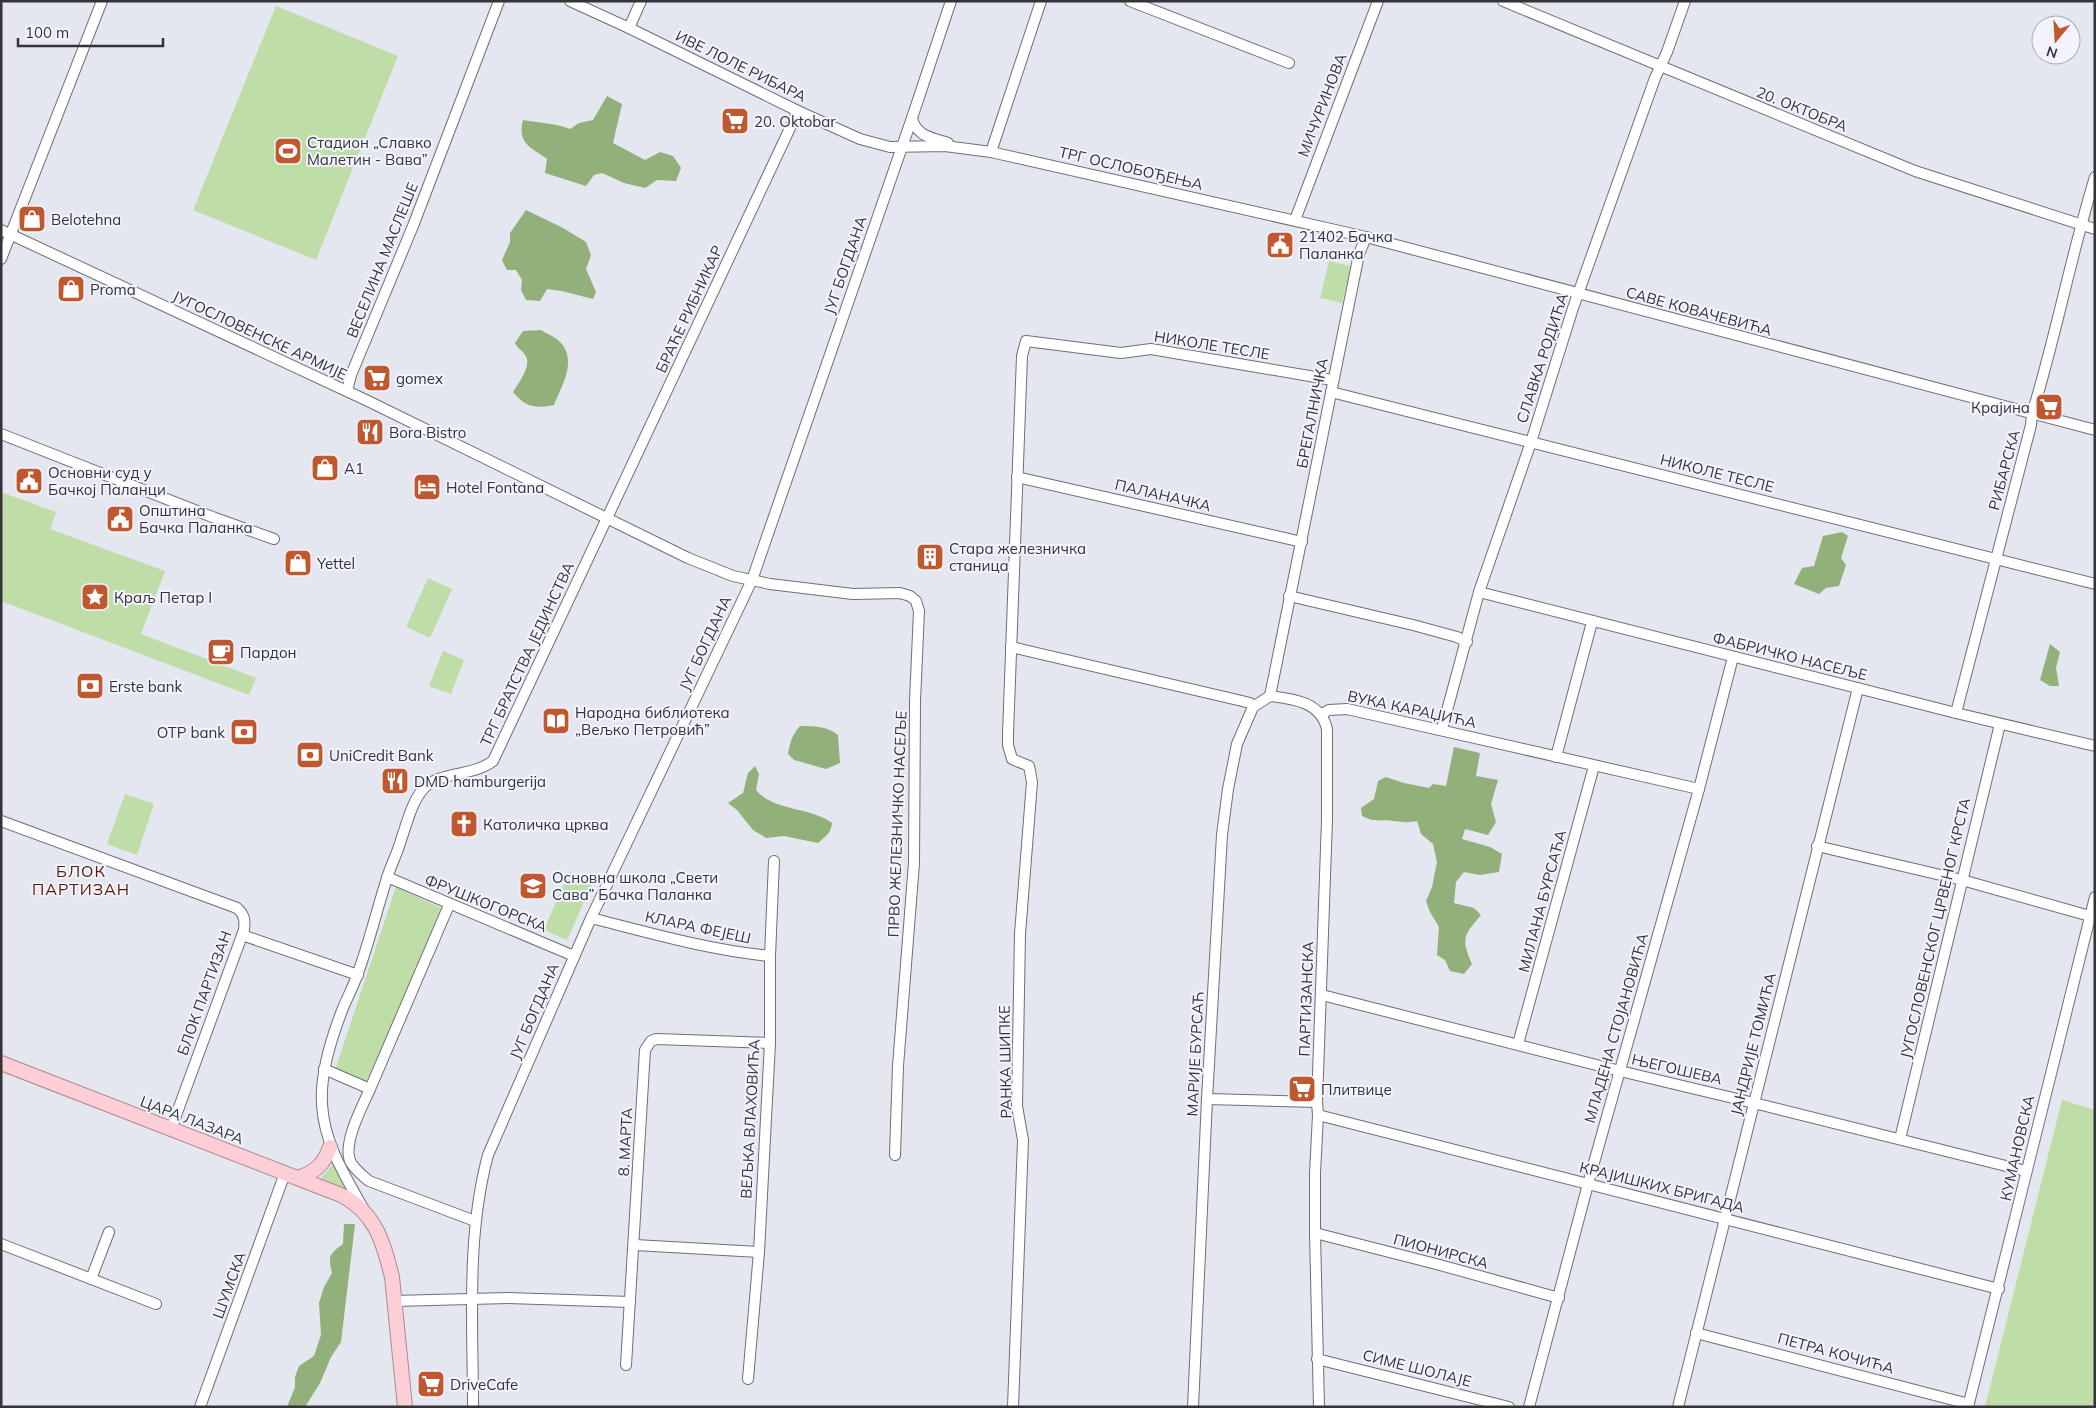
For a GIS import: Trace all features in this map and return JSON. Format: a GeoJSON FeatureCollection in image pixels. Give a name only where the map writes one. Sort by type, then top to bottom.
{"type":"FeatureCollection","features":[{"type":"Feature","properties":{"kind":"main road","name":"ЦАРА ЛАЗАРА"},"geometry":{"type":"LineString","coordinates":[[1,1063],[342,1195],[367,1213]]}},
{"type":"Feature","properties":{"kind":"main road"},"geometry":{"type":"LineString","coordinates":[[292,1176],[318,1170],[327,1156],[330,1147]]}},
{"type":"Feature","properties":{"kind":"main road"},"geometry":{"type":"LineString","coordinates":[[367,1213],[374,1224],[387,1256],[392,1277],[405,1407]]}},
{"type":"Feature","properties":{"kind":"street"},"geometry":{"type":"LineString","coordinates":[[1,259],[6,232],[102,1]]}},
{"type":"Feature","properties":{"kind":"street","name":"ВЕСЕЛИНА МАСЛЕШЕ"},"geometry":{"type":"LineString","coordinates":[[347,391],[499,1]]}},
{"type":"Feature","properties":{"kind":"street","name":"ИВЕ ЛОЛЕ РИБАРА"},"geometry":{"type":"LineString","coordinates":[[570,1],[860,139],[878,145],[902,147]]}},
{"type":"Feature","properties":{"kind":"street"},"geometry":{"type":"LineString","coordinates":[[629,28],[641,1]]}},
{"type":"Feature","properties":{"kind":"street","name":"ЈУГ БОГДАНА"},"geometry":{"type":"LineString","coordinates":[[474,1407],[472,1298],[475,1221],[480,1183],[488,1155],[591,918],[752,580],[951,1]]}},
{"type":"Feature","properties":{"kind":"street"},"geometry":{"type":"LineString","coordinates":[[991,152],[1041,1]]}},
{"type":"Feature","properties":{"kind":"street"},"geometry":{"type":"LineString","coordinates":[[1130,1],[1289,63]]}},
{"type":"Feature","properties":{"kind":"street","name":"МИЧУРИНОВА"},"geometry":{"type":"LineString","coordinates":[[1295,220],[1378,1]]}},
{"type":"Feature","properties":{"kind":"street","name":"20. ОКТОБРА"},"geometry":{"type":"LineString","coordinates":[[1503,1],[1915,171],[2095,229]]}},
{"type":"Feature","properties":{"kind":"street","name":"СЛАВКА РОДИЋА"},"geometry":{"type":"LineString","coordinates":[[1442,730],[1479,592],[1531,442],[1579,294],[1685,1]]}},
{"type":"Feature","properties":{"kind":"street","name":"БРАЋЕ РИБНИКАР"},"geometry":{"type":"LineString","coordinates":[[607,519],[798,111]]}},
{"type":"Feature","properties":{"kind":"street","name":"ТРГ ОСЛОБОЂЕЊА"},"geometry":{"type":"LineString","coordinates":[[912,118],[914,126],[924,135],[961,147],[991,152],[1295,220]]}},
{"type":"Feature","properties":{"kind":"street","name":"ТРГ ОСЛОБОЂЕЊА"},"geometry":{"type":"LineString","coordinates":[[902,147],[961,147]]}},
{"type":"Feature","properties":{"kind":"street","name":"РИБАРСКА"},"geometry":{"type":"LineString","coordinates":[[1956,713],[2081,225],[2095,177]]}},
{"type":"Feature","properties":{"kind":"street","name":"САВЕ КОВАЧЕВИЋА"},"geometry":{"type":"LineString","coordinates":[[1295,220],[1366,237],[2095,430]]}},
{"type":"Feature","properties":{"kind":"street","name":"ЈУГОСЛОВЕНСКЕ АРМИЈЕ"},"geometry":{"type":"LineString","coordinates":[[6,232],[347,391],[688,558],[733,576],[752,580],[854,594],[900,593]]}},
{"type":"Feature","properties":{"kind":"street","name":"БРЕГАЛНИЧКА"},"geometry":{"type":"LineString","coordinates":[[1270,696],[1359,254],[1366,237]]}},
{"type":"Feature","properties":{"kind":"street","name":"НИКОЛЕ ТЕСЛЕ"},"geometry":{"type":"LineString","coordinates":[[1017,477],[1022,356],[1026,341],[1121,354],[1151,349],[1333,380]]}},
{"type":"Feature","properties":{"kind":"street","name":"НИКОЛЕ ТЕСЛЕ"},"geometry":{"type":"LineString","coordinates":[[1331,392],[2095,584]]}},
{"type":"Feature","properties":{"kind":"street"},"geometry":{"type":"LineString","coordinates":[[1,434],[209,516],[274,539]]}},
{"type":"Feature","properties":{"kind":"street"},"geometry":{"type":"LineString","coordinates":[[1017,477],[1011,647],[1242,701],[1250,703],[1253,707],[1270,696],[1311,705],[1322,714]]}},
{"type":"Feature","properties":{"kind":"street","name":"ПАЛАНАЧКА"},"geometry":{"type":"LineString","coordinates":[[1017,477],[1302,542]]}},
{"type":"Feature","properties":{"kind":"street","name":"ТРГ БРАТСТВА ЈЕДИНСТВА"},"geometry":{"type":"LineString","coordinates":[[367,1213],[330,1147],[323,1121],[322,1102],[324,1069],[342,1011],[358,975],[387,878],[411,812],[426,785],[443,777],[473,772],[493,761],[607,519]]}},
{"type":"Feature","properties":{"kind":"street","name":"ФАБРИЧКО НАСЕЉЕ"},"geometry":{"type":"LineString","coordinates":[[1479,592],[1592,622],[2095,746]]}},
{"type":"Feature","properties":{"kind":"street","name":"ПРВО ЖЕЛЕЗНИЧКО НАСЕЉЕ"},"geometry":{"type":"LineString","coordinates":[[895,1155],[898,1066],[914,863],[915,701],[919,611],[916,601],[910,596],[900,593]]}},
{"type":"Feature","properties":{"kind":"street"},"geometry":{"type":"LineString","coordinates":[[1289,596],[1457,637],[1467,642]]}},
{"type":"Feature","properties":{"kind":"street"},"geometry":{"type":"LineString","coordinates":[[1556,756],[1592,622]]}},
{"type":"Feature","properties":{"kind":"street","name":"РАНКА ШИПКЕ"},"geometry":{"type":"LineString","coordinates":[[1011,647],[1008,745],[1012,759],[1029,766],[1032,782],[1020,934],[1017,1106],[1023,1140],[1013,1407]]}},
{"type":"Feature","properties":{"kind":"street","name":"МЛАДЕНА СТОЈАНОВИЋА"},"geometry":{"type":"LineString","coordinates":[[1529,1407],[1588,1184],[1699,788],[1733,657]]}},
{"type":"Feature","properties":{"kind":"street","name":"ЈАНДРИЈЕ ТОМИЋА"},"geometry":{"type":"LineString","coordinates":[[1678,1407],[1858,688]]}},
{"type":"Feature","properties":{"kind":"street","name":"МАРИЈЕ БУРСАЋ"},"geometry":{"type":"LineString","coordinates":[[1193,1407],[1207,1099],[1222,835],[1237,744],[1253,707]]}},
{"type":"Feature","properties":{"kind":"street","name":"ВУКА КАРАЏИЋА"},"geometry":{"type":"LineString","coordinates":[[1322,714],[1337,708],[1347,709],[1594,766],[1699,788]]}},
{"type":"Feature","properties":{"kind":"street","name":"ПАРТИЗАНСКА"},"geometry":{"type":"LineString","coordinates":[[1319,1407],[1315,1174],[1322,995],[1327,729],[1322,714]]}},
{"type":"Feature","properties":{"kind":"street","name":"ЈУГОСЛОВЕНСКОГ ЦРВЕНОГ КРСТА"},"geometry":{"type":"LineString","coordinates":[[1900,1139],[2000,724]]}},
{"type":"Feature","properties":{"kind":"street","name":"МИЛАНА БУРСАЋА"},"geometry":{"type":"LineString","coordinates":[[1518,1044],[1594,766]]}},
{"type":"Feature","properties":{"kind":"street","name":"БЛОК ПАРТИЗАН"},"geometry":{"type":"LineString","coordinates":[[1,821],[237,908],[244,917],[245,922],[242,935],[171,1129]]}},
{"type":"Feature","properties":{"kind":"street"},"geometry":{"type":"LineString","coordinates":[[1817,846],[1962,880],[2090,916]]}},
{"type":"Feature","properties":{"kind":"street","name":"ВЕЉКА ВЛАХОВИЋА"},"geometry":{"type":"LineString","coordinates":[[748,1379],[759,1252],[770,1043],[770,956],[774,861]]}},
{"type":"Feature","properties":{"kind":"street","name":"ФРУШКОГОРСКА"},"geometry":{"type":"LineString","coordinates":[[387,878],[574,956]]}},
{"type":"Feature","properties":{"kind":"street","name":"КУМАНОВСКА"},"geometry":{"type":"LineString","coordinates":[[1969,1405],[2095,897]]}},
{"type":"Feature","properties":{"kind":"street"},"geometry":{"type":"LineString","coordinates":[[449,905],[370,1089],[348,1149],[350,1161],[358,1172],[369,1181],[475,1221]]}},
{"type":"Feature","properties":{"kind":"street","name":"КЛАРА ФЕЈЕШ"},"geometry":{"type":"LineString","coordinates":[[591,918],[660,936],[741,953],[770,956]]}},
{"type":"Feature","properties":{"kind":"street"},"geometry":{"type":"LineString","coordinates":[[242,935],[358,975]]}},
{"type":"Feature","properties":{"kind":"street","name":"ЊЕГОШЕВА"},"geometry":{"type":"LineString","coordinates":[[1322,995],[2026,1171]]}},
{"type":"Feature","properties":{"kind":"street","name":"8. МАРТА"},"geometry":{"type":"LineString","coordinates":[[626,1365],[645,1050],[656,1039],[770,1043]]}},
{"type":"Feature","properties":{"kind":"street"},"geometry":{"type":"LineString","coordinates":[[324,1069],[370,1089]]}},
{"type":"Feature","properties":{"kind":"street"},"geometry":{"type":"LineString","coordinates":[[1207,1099],[1317,1102]]}},
{"type":"Feature","properties":{"kind":"street","name":"КРАЈИШКИХ БРИГАДА"},"geometry":{"type":"LineString","coordinates":[[1318,1115],[1999,1289]]}},
{"type":"Feature","properties":{"kind":"street","name":"ШУМСКА"},"geometry":{"type":"LineString","coordinates":[[200,1407],[292,1176]]}},
{"type":"Feature","properties":{"kind":"street"},"geometry":{"type":"LineString","coordinates":[[91,1279],[109,1232]]}},
{"type":"Feature","properties":{"kind":"street","name":"ПИОНИРСКА"},"geometry":{"type":"LineString","coordinates":[[1315,1233],[1559,1298]]}},
{"type":"Feature","properties":{"kind":"street"},"geometry":{"type":"LineString","coordinates":[[1,1244],[156,1304]]}},
{"type":"Feature","properties":{"kind":"street"},"geometry":{"type":"LineString","coordinates":[[634,1245],[759,1252]]}},
{"type":"Feature","properties":{"kind":"street"},"geometry":{"type":"LineString","coordinates":[[394,1301],[472,1298],[630,1302]]}},
{"type":"Feature","properties":{"kind":"street","name":"ПЕТРА КОЧИЋА"},"geometry":{"type":"LineString","coordinates":[[1696,1333],[1969,1405]]}},
{"type":"Feature","properties":{"kind":"street","name":"СИМЕ ШОЛАЈЕ"},"geometry":{"type":"LineString","coordinates":[[1317,1358],[1509,1407]]}},
{"type":"Feature","properties":{"kind":"green space","name":"Стадион „Славко Малетин - Вава”"},"geometry":{"type":"Polygon","coordinates":[[[276,6],[398,56],[316,260],[193,210],[276,6]]]}},
{"type":"Feature","properties":{"kind":"green space"},"geometry":{"type":"Polygon","coordinates":[[[607,96],[622,104],[613,143],[645,160],[660,152],[673,156],[681,168],[676,181],[657,180],[645,188],[624,183],[602,173],[594,175],[586,186],[545,173],[547,159],[531,148],[524,140],[522,135],[523,120],[553,124],[570,129],[579,123],[593,120],[607,96]]]}},
{"type":"Feature","properties":{"kind":"green space"},"geometry":{"type":"Polygon","coordinates":[[[526,210],[563,228],[586,242],[591,255],[586,269],[596,292],[593,299],[547,289],[540,301],[526,300],[521,290],[522,280],[516,270],[507,270],[502,260],[510,242],[510,233],[526,210]]]}},
{"type":"Feature","properties":{"kind":"green space"},"geometry":{"type":"Polygon","coordinates":[[[1329,261],[1351,266],[1342,303],[1320,298],[1329,261]]]}},
{"type":"Feature","properties":{"kind":"green space"},"geometry":{"type":"Polygon","coordinates":[[[541,330],[561,343],[566,350],[568,366],[564,382],[554,405],[536,407],[526,404],[513,392],[524,374],[527,363],[525,355],[515,343],[523,331],[541,330]]]}},
{"type":"Feature","properties":{"kind":"green space"},"geometry":{"type":"Polygon","coordinates":[[[1,492],[56,512],[50,529],[165,571],[141,634],[256,678],[249,695],[1,601],[1,492]]]}},
{"type":"Feature","properties":{"kind":"green space"},"geometry":{"type":"Polygon","coordinates":[[[1842,532],[1848,536],[1841,558],[1846,565],[1839,586],[1826,588],[1819,594],[1794,584],[1802,568],[1814,566],[1823,536],[1842,532]]]}},
{"type":"Feature","properties":{"kind":"green space"},"geometry":{"type":"Polygon","coordinates":[[[428,578],[452,589],[430,638],[406,627],[428,578]]]}},
{"type":"Feature","properties":{"kind":"green space"},"geometry":{"type":"Polygon","coordinates":[[[2050,644],[2060,652],[2056,668],[2059,686],[2050,686],[2040,680],[2050,644]]]}},
{"type":"Feature","properties":{"kind":"green space"},"geometry":{"type":"Polygon","coordinates":[[[443,651],[464,660],[451,694],[429,686],[443,651]]]}},
{"type":"Feature","properties":{"kind":"green space"},"geometry":{"type":"Polygon","coordinates":[[[800,726],[825,728],[838,735],[840,763],[826,769],[794,760],[788,754],[795,732],[800,726]]]}},
{"type":"Feature","properties":{"kind":"green space"},"geometry":{"type":"Polygon","coordinates":[[[1454,747],[1480,753],[1476,776],[1498,780],[1491,804],[1496,822],[1488,835],[1465,829],[1462,839],[1490,847],[1502,854],[1499,872],[1480,875],[1464,872],[1456,882],[1454,903],[1474,908],[1481,915],[1467,933],[1465,943],[1472,964],[1464,974],[1450,971],[1445,960],[1437,955],[1439,927],[1426,901],[1432,887],[1437,862],[1433,844],[1421,834],[1417,821],[1374,820],[1362,816],[1361,808],[1374,799],[1378,781],[1386,777],[1429,788],[1433,784],[1446,786],[1454,747]]]}},
{"type":"Feature","properties":{"kind":"green space"},"geometry":{"type":"Polygon","coordinates":[[[755,766],[759,774],[756,790],[764,797],[782,806],[813,814],[832,823],[831,829],[826,836],[818,843],[784,836],[766,838],[753,830],[737,810],[728,803],[743,793],[748,773],[755,766]]]}},
{"type":"Feature","properties":{"kind":"green space"},"geometry":{"type":"Polygon","coordinates":[[[125,794],[154,804],[137,855],[107,844],[125,794]]]}},
{"type":"Feature","properties":{"kind":"green space"},"geometry":{"type":"Polygon","coordinates":[[[569,872],[593,882],[567,940],[544,930],[569,872]]]}},
{"type":"Feature","properties":{"kind":"green space"},"geometry":{"type":"Polygon","coordinates":[[[396,887],[443,909],[366,1083],[335,1070],[396,887]]]}},
{"type":"Feature","properties":{"kind":"green space"},"geometry":{"type":"Polygon","coordinates":[[[2062,1100],[2095,1110],[2095,1407],[1985,1407],[2062,1100]]]}},
{"type":"Feature","properties":{"kind":"green space"},"geometry":{"type":"Polygon","coordinates":[[[334,1163],[346,1187],[345,1192],[318,1182],[334,1163]]]}},
{"type":"Feature","properties":{"kind":"green space"},"geometry":{"type":"Polygon","coordinates":[[[344,1224],[355,1224],[341,1342],[305,1407],[287,1407],[295,1387],[295,1377],[299,1366],[314,1356],[321,1335],[319,1303],[324,1287],[332,1273],[330,1259],[332,1253],[343,1244],[344,1224]]]}},
{"type":"Feature","properties":{"kind":"place","name":"20. Oktobar"},"geometry":{"type":"Point","coordinates":[735,121]}},
{"type":"Feature","properties":{"kind":"place","name":"Стадион „Славко Малетин - Вава”"},"geometry":{"type":"Point","coordinates":[288,151]}},
{"type":"Feature","properties":{"kind":"place","name":"Belotehna"},"geometry":{"type":"Point","coordinates":[32,219]}},
{"type":"Feature","properties":{"kind":"place","name":"21402 Бачка Паланка"},"geometry":{"type":"Point","coordinates":[1280,245]}},
{"type":"Feature","properties":{"kind":"place","name":"Proma"},"geometry":{"type":"Point","coordinates":[71,289]}},
{"type":"Feature","properties":{"kind":"place","name":"gomex"},"geometry":{"type":"Point","coordinates":[377,378]}},
{"type":"Feature","properties":{"kind":"place","name":"Крајина"},"geometry":{"type":"Point","coordinates":[2049,407]}},
{"type":"Feature","properties":{"kind":"place","name":"Bora Bistro"},"geometry":{"type":"Point","coordinates":[370,432]}},
{"type":"Feature","properties":{"kind":"place","name":"A1"},"geometry":{"type":"Point","coordinates":[325,468]}},
{"type":"Feature","properties":{"kind":"place","name":"Основни суд у Бачкој Паланци"},"geometry":{"type":"Point","coordinates":[29,481]}},
{"type":"Feature","properties":{"kind":"place","name":"Hotel Fontana"},"geometry":{"type":"Point","coordinates":[427,487]}},
{"type":"Feature","properties":{"kind":"place","name":"Општина Бачка Паланка"},"geometry":{"type":"Point","coordinates":[120,519]}},
{"type":"Feature","properties":{"kind":"place","name":"Стара железничка станица"},"geometry":{"type":"Point","coordinates":[930,557]}},
{"type":"Feature","properties":{"kind":"place","name":"Yettel"},"geometry":{"type":"Point","coordinates":[298,563]}},
{"type":"Feature","properties":{"kind":"place","name":"Краљ Петар I"},"geometry":{"type":"Point","coordinates":[95,597]}},
{"type":"Feature","properties":{"kind":"place","name":"Пардон"},"geometry":{"type":"Point","coordinates":[221,652]}},
{"type":"Feature","properties":{"kind":"place","name":"Erste bank"},"geometry":{"type":"Point","coordinates":[90,686]}},
{"type":"Feature","properties":{"kind":"place","name":"Народна библиотека „Вељко Петровић”"},"geometry":{"type":"Point","coordinates":[556,721]}},
{"type":"Feature","properties":{"kind":"place","name":"OTP bank"},"geometry":{"type":"Point","coordinates":[244,732]}},
{"type":"Feature","properties":{"kind":"place","name":"UniCredit Bank"},"geometry":{"type":"Point","coordinates":[310,755]}},
{"type":"Feature","properties":{"kind":"place","name":"DMD hamburgerija"},"geometry":{"type":"Point","coordinates":[395,781]}},
{"type":"Feature","properties":{"kind":"place","name":"Католичка црква"},"geometry":{"type":"Point","coordinates":[464,824]}},
{"type":"Feature","properties":{"kind":"place","name":"Основна школа „Свети Сава” Бачка Паланка"},"geometry":{"type":"Point","coordinates":[533,886]}},
{"type":"Feature","properties":{"kind":"place","name":"Плитвице"},"geometry":{"type":"Point","coordinates":[1302,1089]}},
{"type":"Feature","properties":{"kind":"place","name":"DriveCafe"},"geometry":{"type":"Point","coordinates":[431,1384]}},
{"type":"Feature","properties":{"kind":"district","name":"БЛОК ПАРТИЗАН"},"geometry":{"type":"Point","coordinates":[81,880]}}]}
